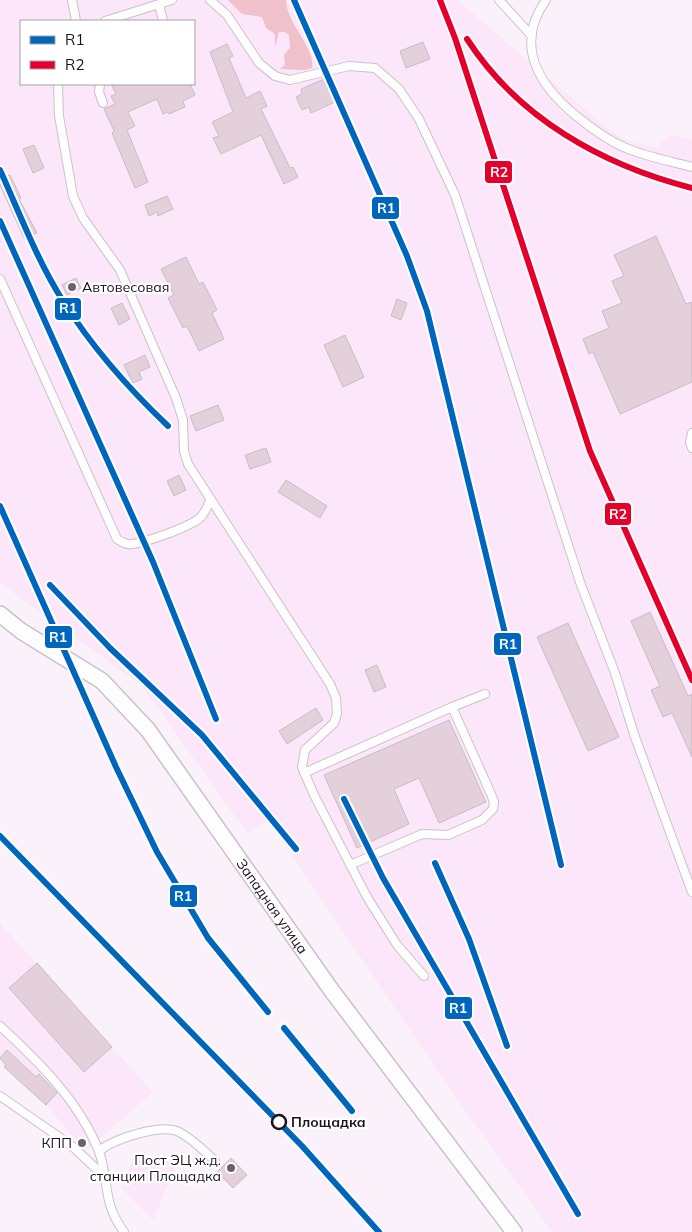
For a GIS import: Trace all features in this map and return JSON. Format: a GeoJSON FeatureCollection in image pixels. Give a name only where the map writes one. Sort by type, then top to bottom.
{"type":"FeatureCollection","features":[{"type":"Feature","properties":{"kind":"street","name":"Западная улица"},"geometry":{"type":"LineString","coordinates":[[0,614],[21,630],[102,681],[148,730],[332,991],[514,1232]]}},
{"type":"Feature","properties":{"kind":"lane"},"geometry":{"type":"LineString","coordinates":[[72,0],[76,20]]}},
{"type":"Feature","properties":{"kind":"lane"},"geometry":{"type":"LineString","coordinates":[[108,20],[172,0]]}},
{"type":"Feature","properties":{"kind":"lane"},"geometry":{"type":"LineString","coordinates":[[210,0],[227,15],[259,64],[274,76],[290,80],[349,66],[374,68],[399,88],[419,119],[455,195],[581,585],[615,673],[635,736],[692,892]]}},
{"type":"Feature","properties":{"kind":"lane"},"geometry":{"type":"LineString","coordinates":[[499,0],[531,35]]}},
{"type":"Feature","properties":{"kind":"lane"},"geometry":{"type":"LineString","coordinates":[[546,0],[538,14],[531,35],[532,52],[537,70],[545,84],[573,114],[624,148],[692,167]]}},
{"type":"Feature","properties":{"kind":"lane"},"geometry":{"type":"LineString","coordinates":[[159,4],[163,20]]}},
{"type":"Feature","properties":{"kind":"lane"},"geometry":{"type":"LineString","coordinates":[[58,85],[59,116],[73,196],[83,218],[126,281],[180,409],[188,464],[296,628],[336,698],[337,714],[334,723],[305,750],[302,757],[304,773],[350,865],[392,937],[424,976]]}},
{"type":"Feature","properties":{"kind":"lane"},"geometry":{"type":"LineString","coordinates":[[100,85],[99,92],[104,103]]}},
{"type":"Feature","properties":{"kind":"lane"},"geometry":{"type":"LineString","coordinates":[[0,279],[117,539],[124,544],[131,544],[194,522],[206,510],[210,500]]}},
{"type":"Feature","properties":{"kind":"lane"},"geometry":{"type":"LineString","coordinates":[[692,432],[690,442],[692,448]]}},
{"type":"Feature","properties":{"kind":"lane"},"geometry":{"type":"LineString","coordinates":[[304,773],[484,694]]}},
{"type":"Feature","properties":{"kind":"lane"},"geometry":{"type":"LineString","coordinates":[[350,865],[422,834],[448,836],[482,820],[493,809],[494,802],[491,794],[452,707]]}},
{"type":"Feature","properties":{"kind":"lane"},"geometry":{"type":"LineString","coordinates":[[0,1026],[67,1096],[99,1151],[111,1210],[124,1232]]}},
{"type":"Feature","properties":{"kind":"lane"},"geometry":{"type":"LineString","coordinates":[[0,1096],[72,1146],[103,1175]]}},
{"type":"Feature","properties":{"kind":"lane"},"geometry":{"type":"LineString","coordinates":[[99,1151],[118,1140],[165,1129],[179,1132],[189,1138],[215,1161]]}},
{"type":"Feature","properties":{"kind":"shaded area"},"geometry":{"type":"Polygon","coordinates":[[[0,0],[457,0],[612,132],[633,143],[658,147],[669,135],[692,140],[692,1232],[552,1232],[446,1084],[269,821],[247,833],[142,686],[0,583],[0,0]]]}},
{"type":"Feature","properties":{"kind":"shaded area"},"geometry":{"type":"Polygon","coordinates":[[[228,0],[286,0],[291,18],[310,52],[312,68],[304,70],[280,69],[285,65],[284,55],[290,48],[289,35],[285,32],[279,32],[275,47],[275,34],[266,28],[262,17],[242,14],[228,0]]]}},
{"type":"Feature","properties":{"kind":"shaded area"},"geometry":{"type":"Polygon","coordinates":[[[0,923],[153,1092],[85,1151],[46,1105],[0,1063],[0,923]]]}},
{"type":"Feature","properties":{"kind":"shaded area"},"geometry":{"type":"Polygon","coordinates":[[[135,1154],[177,1163],[153,1220],[122,1189],[135,1154]]]}},
{"type":"Feature","properties":{"kind":"building"},"geometry":{"type":"Polygon","coordinates":[[[423,42],[430,59],[406,68],[400,51],[423,42]]]}},
{"type":"Feature","properties":{"kind":"building"},"geometry":{"type":"Polygon","coordinates":[[[227,44],[233,56],[229,58],[246,98],[260,91],[267,106],[261,109],[290,168],[293,167],[298,177],[284,184],[261,135],[221,154],[213,138],[219,136],[212,122],[233,112],[210,52],[227,44]]]}},
{"type":"Feature","properties":{"kind":"building"},"geometry":{"type":"Polygon","coordinates":[[[324,79],[335,102],[311,113],[309,107],[302,110],[296,97],[302,94],[301,89],[324,79]]]}},
{"type":"Feature","properties":{"kind":"building"},"geometry":{"type":"Polygon","coordinates":[[[112,85],[190,85],[195,95],[183,101],[185,107],[169,114],[168,112],[163,114],[157,99],[128,112],[135,126],[127,130],[148,182],[135,188],[104,109],[115,104],[111,96],[116,94],[112,85]]]}},
{"type":"Feature","properties":{"kind":"building"},"geometry":{"type":"Polygon","coordinates":[[[34,145],[44,168],[33,173],[23,149],[34,145]]]}},
{"type":"Feature","properties":{"kind":"building"},"geometry":{"type":"Polygon","coordinates":[[[10,175],[21,198],[19,199],[37,233],[24,238],[0,185],[0,179],[10,175]]]}},
{"type":"Feature","properties":{"kind":"building"},"geometry":{"type":"Polygon","coordinates":[[[167,196],[173,209],[158,216],[157,212],[149,216],[145,205],[167,196]]]}},
{"type":"Feature","properties":{"kind":"building"},"geometry":{"type":"Polygon","coordinates":[[[656,236],[686,304],[692,302],[692,382],[620,414],[593,352],[589,354],[583,339],[609,328],[602,311],[622,303],[612,281],[624,276],[614,255],[656,236]]]}},
{"type":"Feature","properties":{"kind":"building"},"geometry":{"type":"Polygon","coordinates":[[[186,257],[199,284],[203,282],[217,310],[212,313],[224,339],[199,351],[187,326],[183,328],[168,298],[174,295],[161,269],[186,257]]]}},
{"type":"Feature","properties":{"kind":"building","name":"Автовесовая"},"geometry":{"type":"Polygon","coordinates":[[[76,278],[81,288],[67,295],[62,285],[76,278]]]}},
{"type":"Feature","properties":{"kind":"building"},"geometry":{"type":"Polygon","coordinates":[[[397,299],[407,303],[401,320],[391,316],[397,299]]]}},
{"type":"Feature","properties":{"kind":"building"},"geometry":{"type":"Polygon","coordinates":[[[122,303],[130,319],[119,325],[111,308],[122,303]]]}},
{"type":"Feature","properties":{"kind":"building"},"geometry":{"type":"Polygon","coordinates":[[[345,335],[364,377],[343,387],[324,345],[345,335]]]}},
{"type":"Feature","properties":{"kind":"building"},"geometry":{"type":"Polygon","coordinates":[[[145,355],[150,367],[139,372],[142,379],[133,383],[124,365],[145,355]]]}},
{"type":"Feature","properties":{"kind":"building"},"geometry":{"type":"Polygon","coordinates":[[[218,405],[224,420],[196,431],[190,416],[218,405]]]}},
{"type":"Feature","properties":{"kind":"building"},"geometry":{"type":"Polygon","coordinates":[[[266,448],[271,462],[250,469],[245,455],[266,448]]]}},
{"type":"Feature","properties":{"kind":"building"},"geometry":{"type":"Polygon","coordinates":[[[179,475],[186,490],[174,496],[167,481],[179,475]]]}},
{"type":"Feature","properties":{"kind":"building"},"geometry":{"type":"Polygon","coordinates":[[[286,480],[327,506],[320,518],[278,492],[286,480]]]}},
{"type":"Feature","properties":{"kind":"building"},"geometry":{"type":"Polygon","coordinates":[[[650,612],[688,696],[692,694],[692,757],[672,713],[663,717],[651,690],[660,686],[631,621],[650,612]]]}},
{"type":"Feature","properties":{"kind":"building"},"geometry":{"type":"Polygon","coordinates":[[[568,623],[619,737],[588,751],[537,637],[568,623]]]}},
{"type":"Feature","properties":{"kind":"building"},"geometry":{"type":"Polygon","coordinates":[[[377,665],[386,687],[374,692],[365,670],[377,665]]]}},
{"type":"Feature","properties":{"kind":"building"},"geometry":{"type":"Polygon","coordinates":[[[316,708],[323,720],[287,744],[279,731],[316,708]]]}},
{"type":"Feature","properties":{"kind":"building"},"geometry":{"type":"Polygon","coordinates":[[[449,720],[486,802],[439,823],[419,778],[394,789],[409,824],[357,848],[324,775],[449,720]]]}},
{"type":"Feature","properties":{"kind":"building"},"geometry":{"type":"Polygon","coordinates":[[[37,963],[112,1047],[84,1072],[9,988],[37,963]]]}},
{"type":"Feature","properties":{"kind":"building"},"geometry":{"type":"Polygon","coordinates":[[[7,1050],[36,1077],[39,1074],[57,1093],[46,1105],[4,1067],[6,1065],[0,1058],[7,1050]]]}},
{"type":"Feature","properties":{"kind":"building","name":"Пост ЭЦ ж.д. станции Площадка"},"geometry":{"type":"Polygon","coordinates":[[[231,1158],[247,1175],[233,1188],[217,1172],[231,1158]]]}},
{"type":"Feature","properties":{"kind":"transit line","name":"R1"},"geometry":{"type":"LineString","coordinates":[[294,0],[407,256],[427,311],[561,865]]}},
{"type":"Feature","properties":{"kind":"transit line","name":"R2"},"geometry":{"type":"LineString","coordinates":[[440,0],[455,38],[590,451],[692,680]]}},
{"type":"Feature","properties":{"kind":"transit line","name":"R2"},"geometry":{"type":"LineString","coordinates":[[467,39],[488,67],[511,92],[537,115],[565,134],[595,152],[626,166],[692,188]]}},
{"type":"Feature","properties":{"kind":"transit line","name":"R1"},"geometry":{"type":"LineString","coordinates":[[0,170],[37,253],[74,318],[111,367],[168,426]]}},
{"type":"Feature","properties":{"kind":"transit line","name":"R1"},"geometry":{"type":"LineString","coordinates":[[0,221],[153,562],[216,719]]}},
{"type":"Feature","properties":{"kind":"transit line","name":"R1"},"geometry":{"type":"LineString","coordinates":[[0,506],[116,767],[157,852],[208,938],[268,1012]]}},
{"type":"Feature","properties":{"kind":"transit line","name":"R1"},"geometry":{"type":"LineString","coordinates":[[50,585],[110,648],[202,735],[296,849]]}},
{"type":"Feature","properties":{"kind":"transit line","name":"R1"},"geometry":{"type":"LineString","coordinates":[[344,799],[383,878],[578,1214]]}},
{"type":"Feature","properties":{"kind":"transit line","name":"R1"},"geometry":{"type":"LineString","coordinates":[[0,836],[302,1146],[379,1232]]}},
{"type":"Feature","properties":{"kind":"transit line","name":"R1"},"geometry":{"type":"LineString","coordinates":[[435,863],[469,939],[507,1046]]}},
{"type":"Feature","properties":{"kind":"transit line","name":"R1"},"geometry":{"type":"LineString","coordinates":[[284,1028],[352,1111]]}},
{"type":"Feature","properties":{"kind":"place","name":"Автовесовая"},"geometry":{"type":"Point","coordinates":[72,287]}},
{"type":"Feature","properties":{"kind":"place","name":"Площадка"},"geometry":{"type":"Point","coordinates":[279,1122]}},
{"type":"Feature","properties":{"kind":"place","name":"КПП"},"geometry":{"type":"Point","coordinates":[82,1143]}},
{"type":"Feature","properties":{"kind":"place","name":"Пост ЭЦ ж.д. станции Площадка"},"geometry":{"type":"Point","coordinates":[231,1168]}}]}
